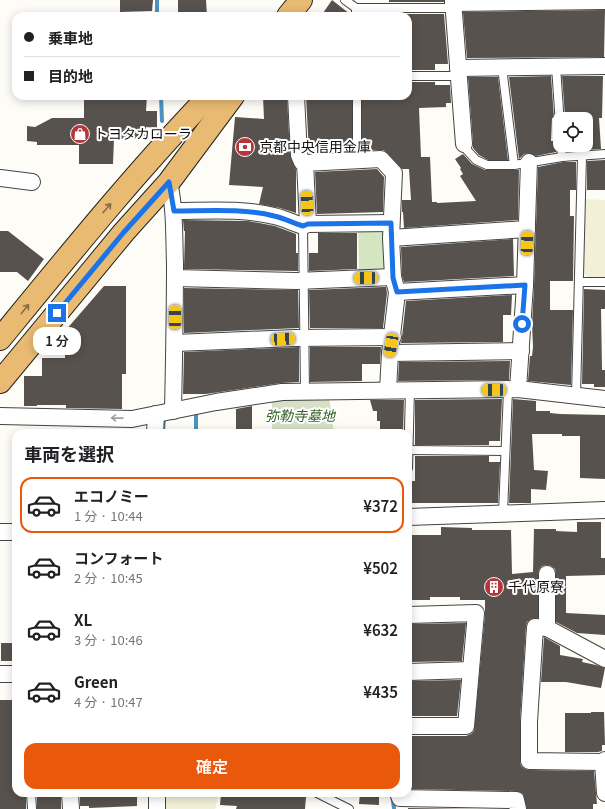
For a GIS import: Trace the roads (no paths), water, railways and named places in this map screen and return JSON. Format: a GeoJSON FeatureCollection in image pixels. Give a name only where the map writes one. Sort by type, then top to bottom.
{"type":"FeatureCollection","features":[{"type":"Feature","properties":{"kind":"highway"},"geometry":{"type":"LineString","coordinates":[[291,12],[301,0]]}},
{"type":"Feature","properties":{"kind":"highway"},"geometry":{"type":"LineString","coordinates":[[0,339],[101,216],[205,100]]}},
{"type":"Feature","properties":{"kind":"highway"},"geometry":{"type":"LineString","coordinates":[[0,361],[220,100]]}},
{"type":"Feature","properties":{"kind":"highway"},"geometry":{"type":"LineString","coordinates":[[0,382],[124,232],[169,182],[230,100]]}},
{"type":"Feature","properties":{"kind":"street"},"geometry":{"type":"LineString","coordinates":[[464,144],[453,4],[605,1]]}},
{"type":"Feature","properties":{"kind":"street"},"geometry":{"type":"LineString","coordinates":[[458,72],[502,67],[605,66]]}},
{"type":"Feature","properties":{"kind":"street"},"geometry":{"type":"LineString","coordinates":[[296,100],[299,155],[302,162],[305,164],[306,225]]}},
{"type":"Feature","properties":{"kind":"street"},"geometry":{"type":"LineString","coordinates":[[305,164],[381,159],[394,173],[391,231],[395,284],[393,337],[390,353],[388,390]]}},
{"type":"Feature","properties":{"kind":"street"},"geometry":{"type":"LineString","coordinates":[[513,389],[521,351],[525,285],[527,229],[522,163]]}},
{"type":"Feature","properties":{"kind":"street"},"geometry":{"type":"LineString","coordinates":[[0,178],[32,182]]}},
{"type":"Feature","properties":{"kind":"street"},"geometry":{"type":"LineString","coordinates":[[169,182],[174,211],[175,343],[173,411]]}},
{"type":"Feature","properties":{"kind":"street"},"geometry":{"type":"LineString","coordinates":[[174,211],[235,211],[260,213],[306,225],[391,231],[527,229]]}},
{"type":"Feature","properties":{"kind":"street"},"geometry":{"type":"LineString","coordinates":[[175,278],[304,280],[395,284],[525,285]]}},
{"type":"Feature","properties":{"kind":"street"},"geometry":{"type":"LineString","coordinates":[[175,343],[304,338],[393,337]]}},
{"type":"Feature","properties":{"kind":"street"},"geometry":{"type":"LineString","coordinates":[[390,353],[521,351]]}},
{"type":"Feature","properties":{"kind":"street"},"geometry":{"type":"LineString","coordinates":[[0,416],[132,419],[282,392],[304,391],[513,389],[605,399]]}},
{"type":"Feature","properties":{"kind":"street"},"geometry":{"type":"LineString","coordinates":[[155,429],[156,414]]}},
{"type":"Feature","properties":{"kind":"street"},"geometry":{"type":"LineString","coordinates":[[412,517],[605,510]]}},
{"type":"Feature","properties":{"kind":"street"},"geometry":{"type":"LineString","coordinates":[[0,532],[12,532]]}},
{"type":"Feature","properties":{"kind":"street"},"geometry":{"type":"LineString","coordinates":[[547,574],[547,628]]}},
{"type":"Feature","properties":{"kind":"street"},"geometry":{"type":"LineString","coordinates":[[412,615],[476,613],[466,726],[412,726]]}},
{"type":"Feature","properties":{"kind":"street"},"geometry":{"type":"LineString","coordinates":[[605,659],[547,628],[535,627],[529,722],[529,761],[604,761],[605,794]]}},
{"type":"Feature","properties":{"kind":"street"},"geometry":{"type":"LineString","coordinates":[[412,672],[471,670]]}},
{"type":"Feature","properties":{"kind":"street"},"geometry":{"type":"LineString","coordinates":[[0,674],[12,674]]}},
{"type":"Feature","properties":{"kind":"street"},"geometry":{"type":"LineString","coordinates":[[70,797],[71,809]]}},
{"type":"Feature","properties":{"kind":"street"},"geometry":{"type":"LineString","coordinates":[[157,797],[157,809]]}},
{"type":"Feature","properties":{"kind":"street"},"geometry":{"type":"LineString","coordinates":[[399,800],[516,800],[518,809]]}},
{"type":"Feature","properties":{"kind":"lane"},"geometry":{"type":"LineString","coordinates":[[345,0],[356,12],[453,4]]}},
{"type":"Feature","properties":{"kind":"lane"},"geometry":{"type":"LineString","coordinates":[[502,67],[522,163]]}},
{"type":"Feature","properties":{"kind":"lane"},"geometry":{"type":"LineString","coordinates":[[556,67],[559,112]]}},
{"type":"Feature","properties":{"kind":"lane"},"geometry":{"type":"LineString","coordinates":[[412,76],[458,72]]}},
{"type":"Feature","properties":{"kind":"lane"},"geometry":{"type":"LineString","coordinates":[[357,100],[357,160]]}},
{"type":"Feature","properties":{"kind":"lane"},"geometry":{"type":"LineString","coordinates":[[464,144],[466,149],[476,160],[487,165],[522,163],[562,157],[605,154]]}},
{"type":"Feature","properties":{"kind":"lane"},"geometry":{"type":"LineString","coordinates":[[562,152],[562,157]]}},
{"type":"Feature","properties":{"kind":"lane"},"geometry":{"type":"LineString","coordinates":[[576,396],[582,156]]}},
{"type":"Feature","properties":{"kind":"lane"},"geometry":{"type":"LineString","coordinates":[[304,391],[304,280],[306,225]]}},
{"type":"Feature","properties":{"kind":"lane"},"geometry":{"type":"LineString","coordinates":[[579,282],[605,282]]}},
{"type":"Feature","properties":{"kind":"lane"},"geometry":{"type":"LineString","coordinates":[[503,513],[505,451],[513,389]]}},
{"type":"Feature","properties":{"kind":"lane"},"geometry":{"type":"LineString","coordinates":[[409,429],[410,390]]}},
{"type":"Feature","properties":{"kind":"lane"},"geometry":{"type":"LineString","coordinates":[[412,450],[505,451]]}},
{"type":"Feature","properties":{"kind":"lane"},"geometry":{"type":"LineString","coordinates":[[31,797],[32,809]]}},
{"type":"Feature","properties":{"kind":"lane"},"geometry":{"type":"LineString","coordinates":[[322,797],[333,805],[349,809]]}},
{"type":"Feature","properties":{"kind":"waterway"},"geometry":{"type":"LineString","coordinates":[[157,0],[157,12]]}},
{"type":"Feature","properties":{"kind":"waterway"},"geometry":{"type":"LineString","coordinates":[[161,100],[162,121]]}},
{"type":"Feature","properties":{"kind":"waterway"},"geometry":{"type":"LineString","coordinates":[[196,410],[196,429]]}},
{"type":"Feature","properties":{"kind":"waterway"},"geometry":{"type":"LineString","coordinates":[[163,429],[164,417]]}},
{"type":"Feature","properties":{"kind":"waterway"},"geometry":{"type":"LineString","coordinates":[[392,797],[394,808]]}},
{"type":"Feature","properties":{"kind":"place","name":"トヨタカローラ"},"geometry":{"type":"Point","coordinates":[80,134]}},
{"type":"Feature","properties":{"kind":"place","name":"京都中央信用金庫"},"geometry":{"type":"Point","coordinates":[245,147]}},
{"type":"Feature","properties":{"kind":"place","name":"千代原寮"},"geometry":{"type":"Point","coordinates":[494,587]}},
{"type":"Feature","properties":{"kind":"park label","name":"弥勒寺墓地"},"geometry":{"type":"Point","coordinates":[300,416]}}]}
